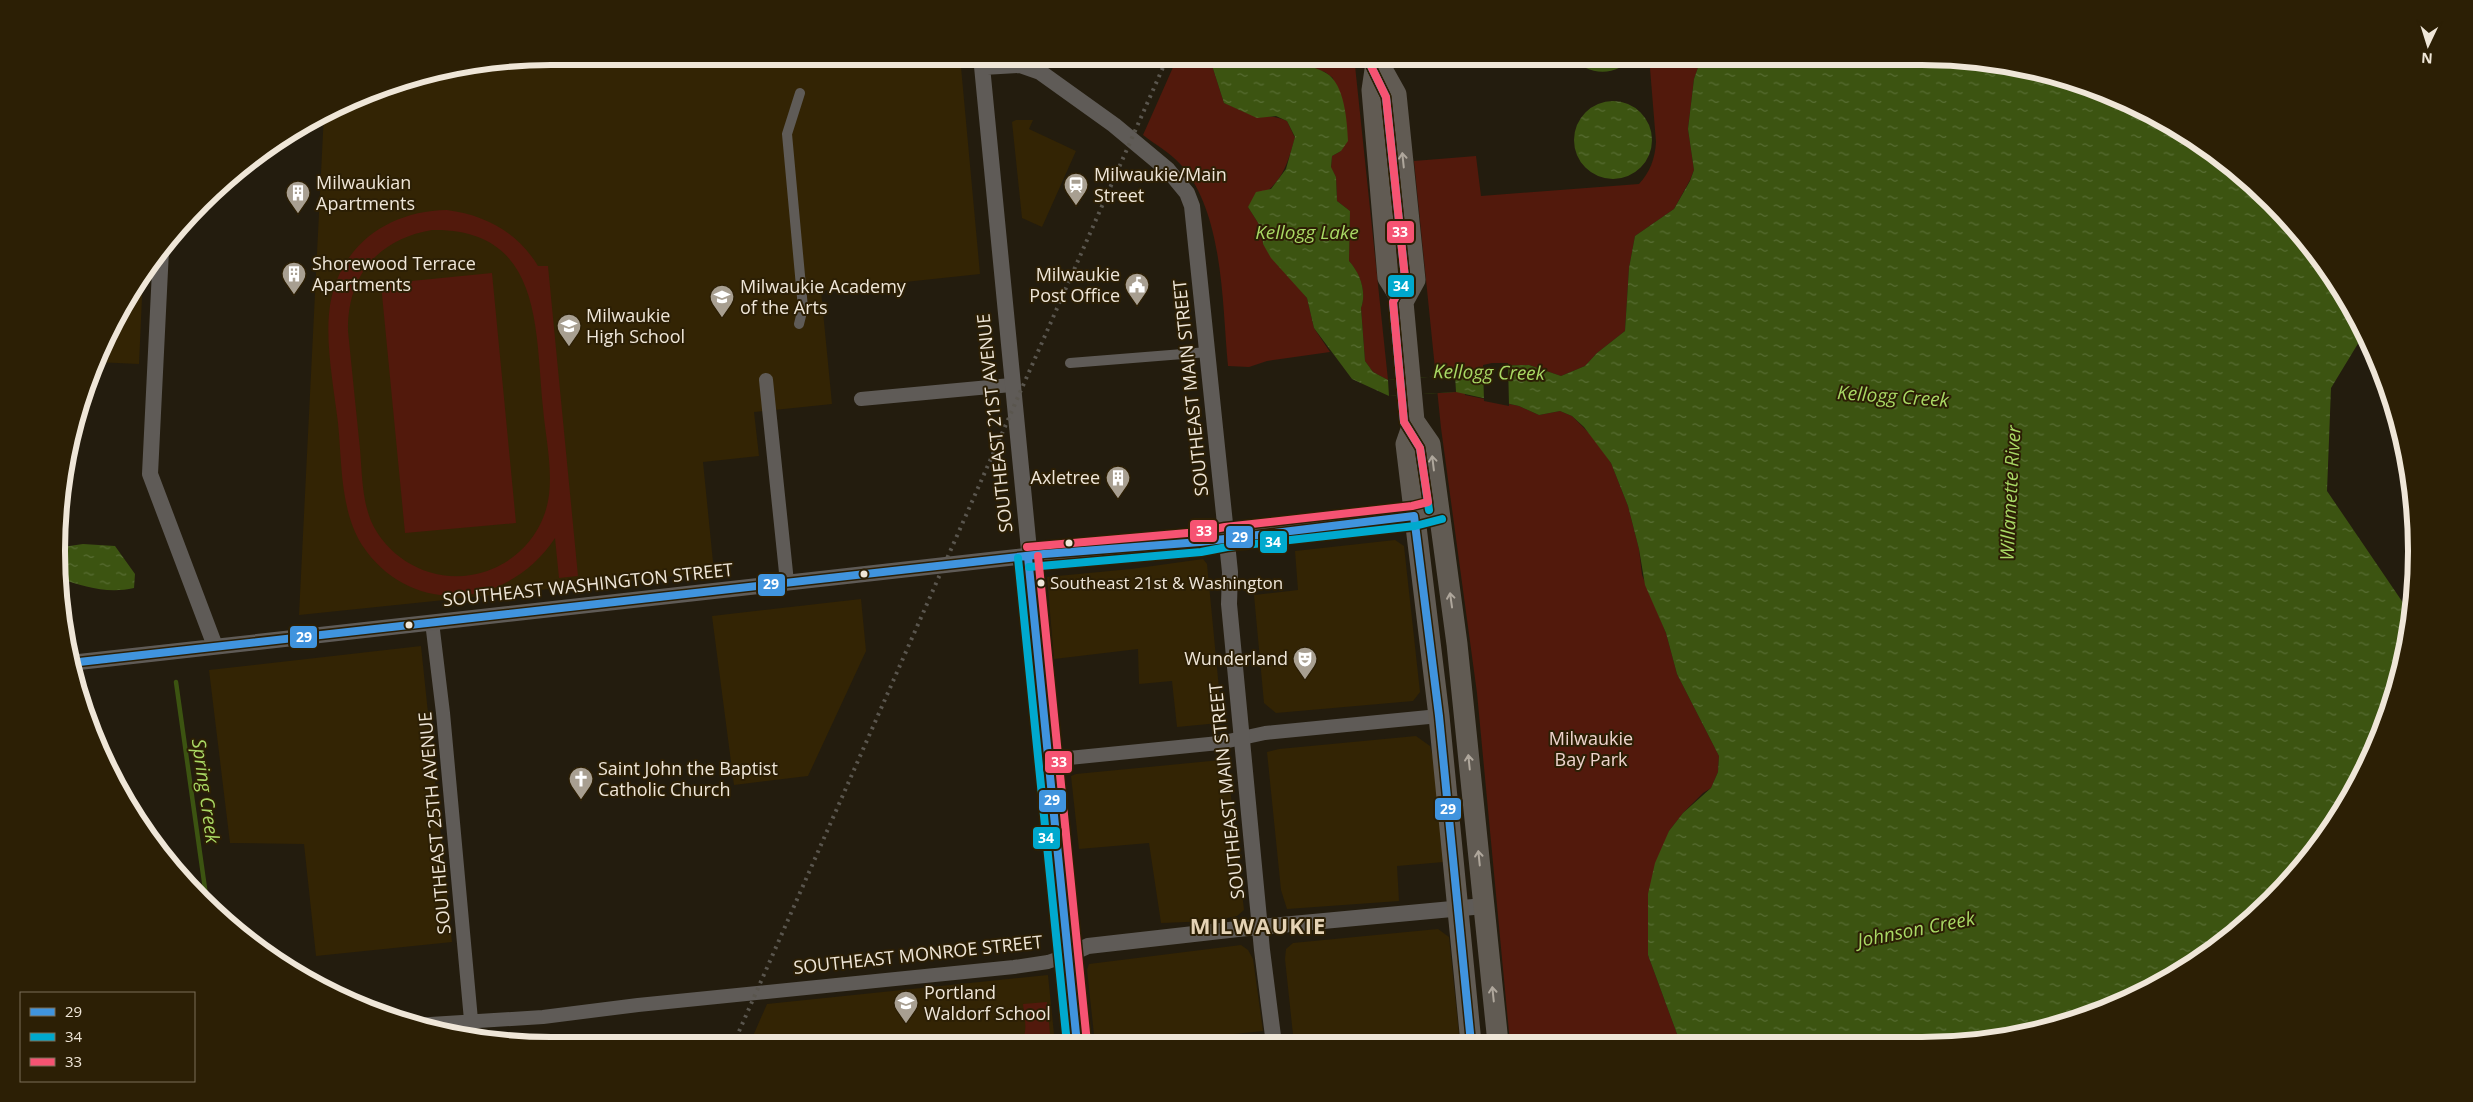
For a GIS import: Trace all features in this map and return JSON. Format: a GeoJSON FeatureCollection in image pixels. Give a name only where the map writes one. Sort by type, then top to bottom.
{"type":"FeatureCollection","features":[{"type":"Feature","properties":{"kind":"main road"},"geometry":{"type":"LineString","coordinates":[[1376,65],[1372,90],[1388,278],[1403,302],[1414,421],[1406,444],[1439,716],[1470,1037]]}},
{"type":"Feature","properties":{"kind":"main road"},"geometry":{"type":"LineString","coordinates":[[1381,65],[1396,94],[1413,258],[1415,280],[1403,302]]}},
{"type":"Feature","properties":{"kind":"main road"},"geometry":{"type":"LineString","coordinates":[[1381,201],[1394,215],[1397,248],[1400,253],[1413,258]]}},
{"type":"Feature","properties":{"kind":"main road"},"geometry":{"type":"LineString","coordinates":[[1414,421],[1430,444],[1439,509],[1457,644],[1497,1037]]}},
{"type":"Feature","properties":{"kind":"street","name":"SOUTHEAST 21ST AVENUE"},"geometry":{"type":"LineString","coordinates":[[982,65],[1011,385],[1076,1037]]}},
{"type":"Feature","properties":{"kind":"street","name":"SOUTHEAST MAIN STREET"},"geometry":{"type":"LineString","coordinates":[[1020,65],[1040,72],[1114,125],[1178,180],[1187,192],[1192,206],[1230,572],[1229,604],[1260,927],[1273,1037]]}},
{"type":"Feature","properties":{"kind":"street"},"geometry":{"type":"LineString","coordinates":[[799,324],[803,308],[787,134],[800,93]]}},
{"type":"Feature","properties":{"kind":"street"},"geometry":{"type":"LineString","coordinates":[[160,262],[150,474],[215,646]]}},
{"type":"Feature","properties":{"kind":"street"},"geometry":{"type":"LineString","coordinates":[[1070,363],[1208,352]]}},
{"type":"Feature","properties":{"kind":"street"},"geometry":{"type":"LineString","coordinates":[[766,380],[787,582]]}},
{"type":"Feature","properties":{"kind":"street"},"geometry":{"type":"LineString","coordinates":[[860,399],[1011,385]]}},
{"type":"Feature","properties":{"kind":"street","name":"SOUTHEAST WASHINGTON STREET"},"geometry":{"type":"LineString","coordinates":[[78,662],[787,582],[1028,557],[1190,543],[1226,537],[1414,516],[1439,509]]}},
{"type":"Feature","properties":{"kind":"street","name":"SOUTHEAST 25TH AVENUE"},"geometry":{"type":"LineString","coordinates":[[432,622],[443,713],[471,1020]]}},
{"type":"Feature","properties":{"kind":"street"},"geometry":{"type":"LineString","coordinates":[[1049,760],[1219,743],[1265,733],[1439,716]]}},
{"type":"Feature","properties":{"kind":"street","name":"SOUTHEAST MONROE STREET"},"geometry":{"type":"LineString","coordinates":[[437,1023],[543,1017],[638,1005],[1004,968],[1048,962],[1088,946],[1260,927],[1484,906]]}},
{"type":"Feature","properties":{"kind":"shaded area","name":"Milwaukie High School"},"geometry":{"type":"Polygon","coordinates":[[[961,65],[980,274],[821,291],[832,404],[754,412],[759,456],[703,462],[714,572],[299,615],[324,122],[365,102],[425,82],[456,74],[519,66],[961,65]]]}},
{"type":"Feature","properties":{"kind":"shaded area"},"geometry":{"type":"Polygon","coordinates":[[[1016,120],[1033,120],[1029,129],[1076,151],[1042,227],[1022,218],[1012,122],[1016,120]]]}},
{"type":"Feature","properties":{"kind":"shaded area"},"geometry":{"type":"Polygon","coordinates":[[[142,288],[139,364],[103,362],[115,336],[142,288]]]}},
{"type":"Feature","properties":{"kind":"shaded area"},"geometry":{"type":"Polygon","coordinates":[[[1395,540],[1404,546],[1420,692],[1413,701],[1276,713],[1264,703],[1254,595],[1298,590],[1295,551],[1395,540]]]}},
{"type":"Feature","properties":{"kind":"shaded area"},"geometry":{"type":"Polygon","coordinates":[[[1203,559],[1207,564],[1222,720],[1219,723],[1177,727],[1172,681],[1139,684],[1138,649],[1054,659],[1047,577],[1131,569],[1203,559]]]}},
{"type":"Feature","properties":{"kind":"shaded area"},"geometry":{"type":"Polygon","coordinates":[[[861,599],[866,651],[808,776],[734,785],[712,616],[861,599]]]}},
{"type":"Feature","properties":{"kind":"shaded area"},"geometry":{"type":"Polygon","coordinates":[[[421,646],[452,942],[316,956],[304,844],[230,843],[209,670],[421,646]]]}},
{"type":"Feature","properties":{"kind":"shaded area"},"geometry":{"type":"Polygon","coordinates":[[[1416,736],[1430,746],[1436,768],[1444,862],[1397,866],[1399,901],[1287,909],[1281,890],[1267,752],[1279,749],[1416,736]]]}},
{"type":"Feature","properties":{"kind":"shaded area"},"geometry":{"type":"Polygon","coordinates":[[[1221,760],[1228,770],[1244,910],[1237,916],[1212,921],[1161,923],[1149,843],[1079,849],[1071,776],[1221,760]]]}},
{"type":"Feature","properties":{"kind":"shaded area"},"geometry":{"type":"Polygon","coordinates":[[[1438,929],[1449,937],[1459,1037],[1293,1037],[1285,959],[1286,949],[1293,943],[1438,929]]]}},
{"type":"Feature","properties":{"kind":"shaded area"},"geometry":{"type":"Polygon","coordinates":[[[1241,945],[1248,950],[1253,959],[1263,1031],[1206,1037],[1094,1037],[1087,970],[1089,964],[1241,945]]]}},
{"type":"Feature","properties":{"kind":"shaded area","name":"Portland Waldorf School"},"geometry":{"type":"Polygon","coordinates":[[[1048,975],[1054,1037],[753,1037],[767,1004],[1048,975]]]}},
{"type":"Feature","properties":{"kind":"green space"},"geometry":{"type":"Polygon","coordinates":[[[1174,65],[1212,65],[1224,103],[1248,113],[1287,121],[1295,138],[1284,170],[1274,185],[1248,207],[1262,229],[1263,244],[1307,298],[1314,328],[1330,352],[1267,361],[1249,367],[1228,366],[1219,261],[1206,209],[1196,186],[1182,166],[1143,135],[1174,65]]]}},
{"type":"Feature","properties":{"kind":"green space"},"geometry":{"type":"Polygon","coordinates":[[[1301,65],[1355,65],[1388,380],[1373,372],[1365,361],[1361,308],[1363,290],[1359,277],[1349,261],[1350,211],[1337,201],[1336,177],[1331,168],[1332,156],[1341,151],[1333,78],[1325,72],[1301,65]]]}},
{"type":"Feature","properties":{"kind":"green space","name":"Milwaukie Bay Park"},"geometry":{"type":"Polygon","coordinates":[[[1650,65],[1699,65],[1694,79],[1688,129],[1694,170],[1674,209],[1635,236],[1629,268],[1625,331],[1597,353],[1585,366],[1561,376],[1529,365],[1492,366],[1464,372],[1465,395],[1519,406],[1539,415],[1560,411],[1572,416],[1594,438],[1611,463],[1628,506],[1639,549],[1642,575],[1666,633],[1677,674],[1719,756],[1718,772],[1711,788],[1703,793],[1683,813],[1669,831],[1648,955],[1678,1037],[1509,1037],[1477,693],[1441,428],[1414,161],[1476,156],[1481,196],[1639,184],[1651,165],[1656,142],[1650,65]]]}},
{"type":"Feature","properties":{"kind":"green space"},"geometry":{"type":"Polygon","coordinates":[[[447,210],[461,212],[488,221],[511,235],[521,244],[538,266],[548,266],[578,576],[559,578],[555,538],[536,561],[512,579],[487,590],[460,596],[432,594],[406,585],[382,569],[362,545],[355,531],[343,486],[338,423],[329,354],[328,327],[333,291],[341,270],[367,238],[384,226],[424,212],[447,210]],[[432,230],[396,242],[381,251],[369,263],[353,293],[349,311],[348,331],[363,486],[371,521],[378,535],[399,557],[426,571],[440,575],[456,576],[471,575],[494,568],[505,563],[523,548],[538,529],[543,518],[547,505],[550,478],[538,347],[534,316],[526,289],[514,265],[495,246],[468,234],[432,230]]]}},
{"type":"Feature","properties":{"kind":"green space"},"geometry":{"type":"Polygon","coordinates":[[[492,273],[516,523],[405,533],[381,284],[492,273]]]}},
{"type":"Feature","properties":{"kind":"green space"},"geometry":{"type":"Polygon","coordinates":[[[1047,1002],[1050,1037],[1024,1037],[1025,1020],[1023,1004],[1047,1002]]]}},
{"type":"Feature","properties":{"kind":"water"},"geometry":{"type":"Polygon","coordinates":[[[1212,65],[1304,65],[1326,73],[1337,86],[1344,104],[1348,141],[1341,151],[1332,156],[1331,167],[1336,177],[1337,201],[1350,211],[1349,261],[1359,277],[1363,289],[1361,308],[1365,361],[1373,372],[1388,380],[1455,375],[1492,366],[1529,365],[1561,376],[1585,366],[1597,353],[1625,331],[1629,268],[1635,236],[1674,209],[1694,170],[1688,129],[1694,79],[1699,65],[1922,65],[1954,66],[2017,74],[2078,91],[2108,102],[2165,130],[2192,147],[2218,165],[2266,207],[2308,255],[2343,308],[2360,340],[2331,388],[2327,491],[2405,605],[2399,646],[2382,707],[2358,766],[2326,821],[2308,847],[2266,895],[2218,937],[2165,972],[2137,987],[2078,1011],[2017,1028],[1954,1036],[1678,1037],[1648,955],[1648,894],[1655,863],[1669,831],[1683,813],[1711,788],[1718,772],[1719,756],[1677,674],[1666,633],[1645,585],[1639,549],[1628,506],[1611,463],[1584,427],[1572,416],[1560,411],[1539,415],[1519,406],[1456,392],[1389,396],[1352,379],[1314,328],[1307,298],[1271,258],[1263,244],[1262,229],[1248,207],[1256,192],[1271,189],[1286,169],[1295,137],[1287,121],[1276,116],[1257,118],[1224,103],[1212,65]]]}},
{"type":"Feature","properties":{"kind":"water"},"geometry":{"type":"Polygon","coordinates":[[[1581,65],[1625,65],[1611,71],[1602,72],[1581,65]]]}},
{"type":"Feature","properties":{"kind":"water"},"geometry":{"type":"Polygon","coordinates":[[[1613,101],[1628,104],[1645,118],[1649,125],[1652,140],[1649,155],[1635,172],[1628,176],[1613,179],[1598,176],[1581,162],[1577,155],[1574,140],[1577,125],[1591,108],[1598,104],[1613,101]]]}},
{"type":"Feature","properties":{"kind":"water"},"geometry":{"type":"Polygon","coordinates":[[[83,544],[115,546],[135,574],[134,588],[124,590],[96,589],[66,580],[65,547],[83,544]]]}},
{"type":"Feature","properties":{"kind":"pier"},"geometry":{"type":"Polygon","coordinates":[[[1508,363],[1509,406],[1484,401],[1483,365],[1508,363]]]}},
{"type":"Feature","properties":{"kind":"pier"},"geometry":{"type":"Polygon","coordinates":[[[1455,375],[1456,392],[1389,396],[1388,380],[1455,375]]]}},
{"type":"Feature","properties":{"kind":"waterway","name":"Spring Creek"},"geometry":{"type":"LineString","coordinates":[[176,682],[206,893]]}},
{"type":"Feature","properties":{"kind":"railway"},"geometry":{"type":"LineString","coordinates":[[737,1037],[1164,65]]}},
{"type":"Feature","properties":{"kind":"transit line","name":"34"},"geometry":{"type":"LineString","coordinates":[[1370,65],[1386,97],[1405,278],[1393,302],[1404,422],[1420,448],[1429,510]]}},
{"type":"Feature","properties":{"kind":"transit line","name":"33"},"geometry":{"type":"LineString","coordinates":[[1027,547],[1199,532],[1225,527],[1412,506],[1428,502],[1420,448],[1404,422],[1393,302],[1405,278],[1386,97],[1370,65]]}},
{"type":"Feature","properties":{"kind":"transit line","name":"29"},"geometry":{"type":"LineString","coordinates":[[78,662],[1044,554],[1200,542],[1414,516],[1439,716],[1470,1037]]}},
{"type":"Feature","properties":{"kind":"transit line","name":"34"},"geometry":{"type":"LineString","coordinates":[[1029,567],[1201,552],[1227,547],[1415,526],[1442,519]]}},
{"type":"Feature","properties":{"kind":"transit line","name":"33"},"geometry":{"type":"LineString","coordinates":[[1038,556],[1086,1037]]}},
{"type":"Feature","properties":{"kind":"transit line","name":"29"},"geometry":{"type":"LineString","coordinates":[[1028,557],[1076,1037]]}},
{"type":"Feature","properties":{"kind":"transit line","name":"34"},"geometry":{"type":"LineString","coordinates":[[1018,558],[1066,1037]]}},
{"type":"Feature","properties":{"kind":"place","name":"Milwaukie/Main Street"},"geometry":{"type":"Point","coordinates":[1076,206]}},
{"type":"Feature","properties":{"kind":"place","name":"Milwaukian Apartments"},"geometry":{"type":"Point","coordinates":[298,214]}},
{"type":"Feature","properties":{"kind":"place","name":"Shorewood Terrace Apartments"},"geometry":{"type":"Point","coordinates":[294,295]}},
{"type":"Feature","properties":{"kind":"place","name":"Milwaukie Post Office"},"geometry":{"type":"Point","coordinates":[1137,306]}},
{"type":"Feature","properties":{"kind":"place","name":"Milwaukie Academy of the Arts"},"geometry":{"type":"Point","coordinates":[722,318]}},
{"type":"Feature","properties":{"kind":"place","name":"Milwaukie High School"},"geometry":{"type":"Point","coordinates":[569,347]}},
{"type":"Feature","properties":{"kind":"place","name":"Axletree"},"geometry":{"type":"Point","coordinates":[1118,499]}},
{"type":"Feature","properties":{"kind":"place","name":"Southeast 21st & Washington"},"geometry":{"type":"Point","coordinates":[1041,583]}},
{"type":"Feature","properties":{"kind":"place","name":"Wunderland"},"geometry":{"type":"Point","coordinates":[1305,680]}},
{"type":"Feature","properties":{"kind":"place","name":"Saint John the Baptist Catholic Church"},"geometry":{"type":"Point","coordinates":[581,800]}},
{"type":"Feature","properties":{"kind":"place","name":"Portland Waldorf School"},"geometry":{"type":"Point","coordinates":[906,1024]}},
{"type":"Feature","properties":{"kind":"district","name":"MILWAUKIE"},"geometry":{"type":"Point","coordinates":[1258,926]}},
{"type":"Feature","properties":{"kind":"water label","name":"Kellogg Lake"},"geometry":{"type":"Point","coordinates":[1307,232]}},
{"type":"Feature","properties":{"kind":"water label","name":"Kellogg Creek"},"geometry":{"type":"Point","coordinates":[1489,372]}},
{"type":"Feature","properties":{"kind":"water label","name":"Kellogg Creek"},"geometry":{"type":"Point","coordinates":[1893,396]}},
{"type":"Feature","properties":{"kind":"water label","name":"Willamette River"},"geometry":{"type":"Point","coordinates":[2010,493]}},
{"type":"Feature","properties":{"kind":"water label","name":"Johnson Creek"},"geometry":{"type":"Point","coordinates":[1916,929]}}]}
